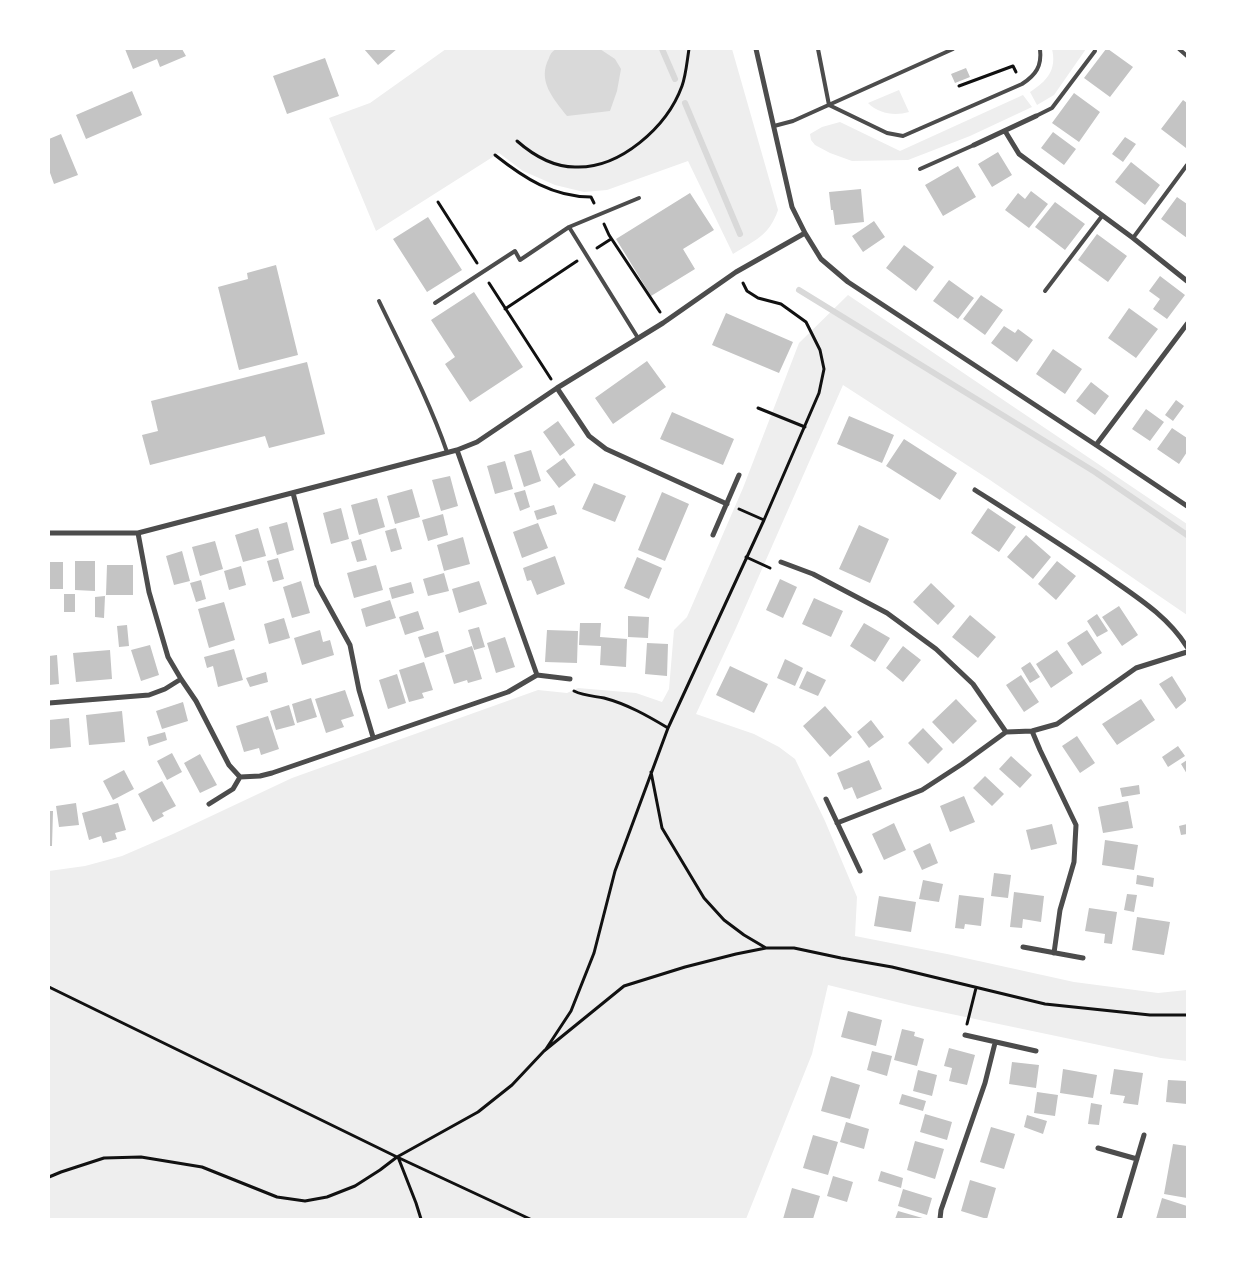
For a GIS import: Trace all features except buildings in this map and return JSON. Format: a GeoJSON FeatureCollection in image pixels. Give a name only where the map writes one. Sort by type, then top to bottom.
{"type":"FeatureCollection","features":[{"type":"Feature","properties":{"kind":"street"},"geometry":{"type":"LineString","coordinates":[[756,49],[792,207],[821,259],[848,282],[1096,444],[1187,506]]}},
{"type":"Feature","properties":{"kind":"street"},"geometry":{"type":"LineString","coordinates":[[974,145],[1036,116]]}},
{"type":"Feature","properties":{"kind":"street"},"geometry":{"type":"LineString","coordinates":[[1006,130],[1019,154],[1133,238],[1187,281]]}},
{"type":"Feature","properties":{"kind":"street"},"geometry":{"type":"LineString","coordinates":[[49,533],[138,532],[457,450],[477,442],[557,388],[666,321],[736,272],[805,233]]}},
{"type":"Feature","properties":{"kind":"street"},"geometry":{"type":"LineString","coordinates":[[1096,444],[1187,324]]}},
{"type":"Feature","properties":{"kind":"street"},"geometry":{"type":"LineString","coordinates":[[557,388],[589,436],[606,449],[727,504]]}},
{"type":"Feature","properties":{"kind":"street"},"geometry":{"type":"LineString","coordinates":[[457,450],[537,675]]}},
{"type":"Feature","properties":{"kind":"street"},"geometry":{"type":"LineString","coordinates":[[713,535],[739,475]]}},
{"type":"Feature","properties":{"kind":"street"},"geometry":{"type":"LineString","coordinates":[[975,490],[1081,558],[1153,608],[1178,632],[1187,647]]}},
{"type":"Feature","properties":{"kind":"street"},"geometry":{"type":"LineString","coordinates":[[293,493],[317,585],[350,644],[359,690],[373,737]]}},
{"type":"Feature","properties":{"kind":"street"},"geometry":{"type":"LineString","coordinates":[[138,532],[149,592],[168,657],[180,679],[196,701],[229,765],[240,776],[260,776],[272,773],[508,692],[537,675],[570,679]]}},
{"type":"Feature","properties":{"kind":"street"},"geometry":{"type":"LineString","coordinates":[[781,562],[813,574],[887,612],[936,649],[973,684],[1006,732]]}},
{"type":"Feature","properties":{"kind":"street"},"geometry":{"type":"LineString","coordinates":[[837,823],[922,790],[1006,732],[1032,731],[1057,724],[1136,668],[1187,652]]}},
{"type":"Feature","properties":{"kind":"street"},"geometry":{"type":"LineString","coordinates":[[49,703],[149,695],[165,689],[180,679]]}},
{"type":"Feature","properties":{"kind":"street"},"geometry":{"type":"LineString","coordinates":[[1032,731],[1076,825],[1074,862],[1060,910],[1054,953]]}},
{"type":"Feature","properties":{"kind":"street"},"geometry":{"type":"LineString","coordinates":[[210,804],[233,789],[240,776]]}},
{"type":"Feature","properties":{"kind":"street"},"geometry":{"type":"LineString","coordinates":[[826,799],[860,871]]}},
{"type":"Feature","properties":{"kind":"street"},"geometry":{"type":"LineString","coordinates":[[1023,947],[1083,958]]}},
{"type":"Feature","properties":{"kind":"street"},"geometry":{"type":"LineString","coordinates":[[964,1035],[1036,1051]]}},
{"type":"Feature","properties":{"kind":"street"},"geometry":{"type":"LineString","coordinates":[[940,1219],[941,1210],[985,1082],[995,1043]]}},
{"type":"Feature","properties":{"kind":"street"},"geometry":{"type":"LineString","coordinates":[[1119,1219],[1144,1135]]}},
{"type":"Feature","properties":{"kind":"street"},"geometry":{"type":"LineString","coordinates":[[1098,1148],[1137,1159]]}},
{"type":"Feature","properties":{"kind":"lane"},"geometry":{"type":"LineString","coordinates":[[818,49],[829,105]]}},
{"type":"Feature","properties":{"kind":"lane"},"geometry":{"type":"LineString","coordinates":[[774,126],[793,121],[953,49]]}},
{"type":"Feature","properties":{"kind":"lane"},"geometry":{"type":"LineString","coordinates":[[829,105],[887,134],[903,136],[1022,84],[1033,77],[1042,60],[1040,49]]}},
{"type":"Feature","properties":{"kind":"lane"},"geometry":{"type":"LineString","coordinates":[[1179,49],[1187,56]]}},
{"type":"Feature","properties":{"kind":"lane"},"geometry":{"type":"LineString","coordinates":[[1036,116],[1052,108],[1094,51]]}},
{"type":"Feature","properties":{"kind":"lane"},"geometry":{"type":"LineString","coordinates":[[920,169],[974,145]]}},
{"type":"Feature","properties":{"kind":"lane"},"geometry":{"type":"LineString","coordinates":[[1133,238],[1187,165]]}},
{"type":"Feature","properties":{"kind":"lane"},"geometry":{"type":"LineString","coordinates":[[435,303],[515,251],[520,260],[569,227],[639,198]]}},
{"type":"Feature","properties":{"kind":"lane"},"geometry":{"type":"LineString","coordinates":[[1045,291],[1102,216]]}},
{"type":"Feature","properties":{"kind":"lane"},"geometry":{"type":"LineString","coordinates":[[569,227],[638,338]]}},
{"type":"Feature","properties":{"kind":"lane"},"geometry":{"type":"LineString","coordinates":[[378,301],[428,402],[447,452]]}},
{"type":"Feature","properties":{"kind":"path"},"geometry":{"type":"LineString","coordinates":[[517,141],[539,157],[558,164],[576,167],[595,165],[610,160],[642,141],[668,113],[682,85],[689,49]]}},
{"type":"Feature","properties":{"kind":"path"},"geometry":{"type":"LineString","coordinates":[[438,202],[557,388]]}},
{"type":"Feature","properties":{"kind":"path"},"geometry":{"type":"LineString","coordinates":[[505,309],[611,239]]}},
{"type":"Feature","properties":{"kind":"path"},"geometry":{"type":"LineString","coordinates":[[544,1052],[571,1010],[594,953],[616,870],[668,728],[764,520],[819,393],[824,369],[820,350],[806,322],[781,304],[758,298],[747,291],[736,272]]}},
{"type":"Feature","properties":{"kind":"path"},"geometry":{"type":"LineString","coordinates":[[758,408],[804,427]]}},
{"type":"Feature","properties":{"kind":"path"},"geometry":{"type":"LineString","coordinates":[[727,504],[764,520]]}},
{"type":"Feature","properties":{"kind":"path"},"geometry":{"type":"LineString","coordinates":[[746,557],[772,568],[781,562]]}},
{"type":"Feature","properties":{"kind":"path"},"geometry":{"type":"LineString","coordinates":[[572,691],[581,695],[604,698],[648,715],[668,728]]}},
{"type":"Feature","properties":{"kind":"path"},"geometry":{"type":"LineString","coordinates":[[651,771],[662,828],[704,898],[724,920],[744,936],[766,948]]}},
{"type":"Feature","properties":{"kind":"path"},"geometry":{"type":"LineString","coordinates":[[49,1177],[104,1158],[140,1157],[202,1167],[277,1197],[305,1201],[327,1197],[354,1186],[398,1156],[478,1112],[512,1085],[544,1052],[624,986],[685,967],[766,948],[794,948],[892,967],[1045,1004],[1150,1015],[1187,1015]]}},
{"type":"Feature","properties":{"kind":"path"},"geometry":{"type":"LineString","coordinates":[[49,987],[530,1219]]}},
{"type":"Feature","properties":{"kind":"path"},"geometry":{"type":"LineString","coordinates":[[964,1035],[976,988]]}},
{"type":"Feature","properties":{"kind":"path"},"geometry":{"type":"LineString","coordinates":[[398,1156],[421,1219]]}},
{"type":"Feature","properties":{"kind":"shaded area"},"geometry":{"type":"Polygon","coordinates":[[[446,49],[732,49],[778,210],[774,219],[766,232],[733,254],[688,161],[607,190],[584,192],[555,185],[523,171],[499,153],[376,231],[329,118],[370,103],[446,49]]]}},
{"type":"Feature","properties":{"kind":"shaded area"},"geometry":{"type":"Polygon","coordinates":[[[557,49],[600,49],[615,59],[621,69],[617,91],[610,111],[567,116],[552,96],[546,82],[546,66],[551,53],[557,49]]]}},
{"type":"Feature","properties":{"kind":"shaded area"},"geometry":{"type":"Polygon","coordinates":[[[1052,49],[1086,49],[1054,95],[1037,105],[1030,92],[1046,79],[1052,69],[1052,49]]]}},
{"type":"Feature","properties":{"kind":"shaded area"},"geometry":{"type":"Polygon","coordinates":[[[899,90],[909,112],[898,114],[882,112],[868,103],[899,90]]]}},
{"type":"Feature","properties":{"kind":"shaded area"},"geometry":{"type":"Polygon","coordinates":[[[1023,95],[1032,107],[970,136],[908,160],[852,161],[830,153],[815,145],[811,140],[810,134],[822,127],[840,122],[900,151],[1023,95]]]}},
{"type":"Feature","properties":{"kind":"shaded area"},"geometry":{"type":"Polygon","coordinates":[[[848,295],[1187,524],[1187,615],[990,480],[843,385],[696,714],[754,734],[779,747],[795,759],[825,821],[857,897],[855,936],[1074,982],[1158,993],[1187,990],[1187,1061],[1161,1058],[913,1006],[828,985],[812,1054],[746,1219],[49,1219],[49,871],[85,866],[122,856],[292,778],[538,690],[567,693],[578,688],[636,693],[662,702],[669,689],[674,630],[687,617],[743,488],[799,343],[848,295]]]}},
{"type":"Feature","properties":{"kind":"waterway"},"geometry":{"type":"LineString","coordinates":[[662,49],[675,79]]}},
{"type":"Feature","properties":{"kind":"waterway"},"geometry":{"type":"LineString","coordinates":[[685,103],[740,234]]}},
{"type":"Feature","properties":{"kind":"waterway"},"geometry":{"type":"LineString","coordinates":[[799,290],[1095,472],[1187,535]]}}]}
